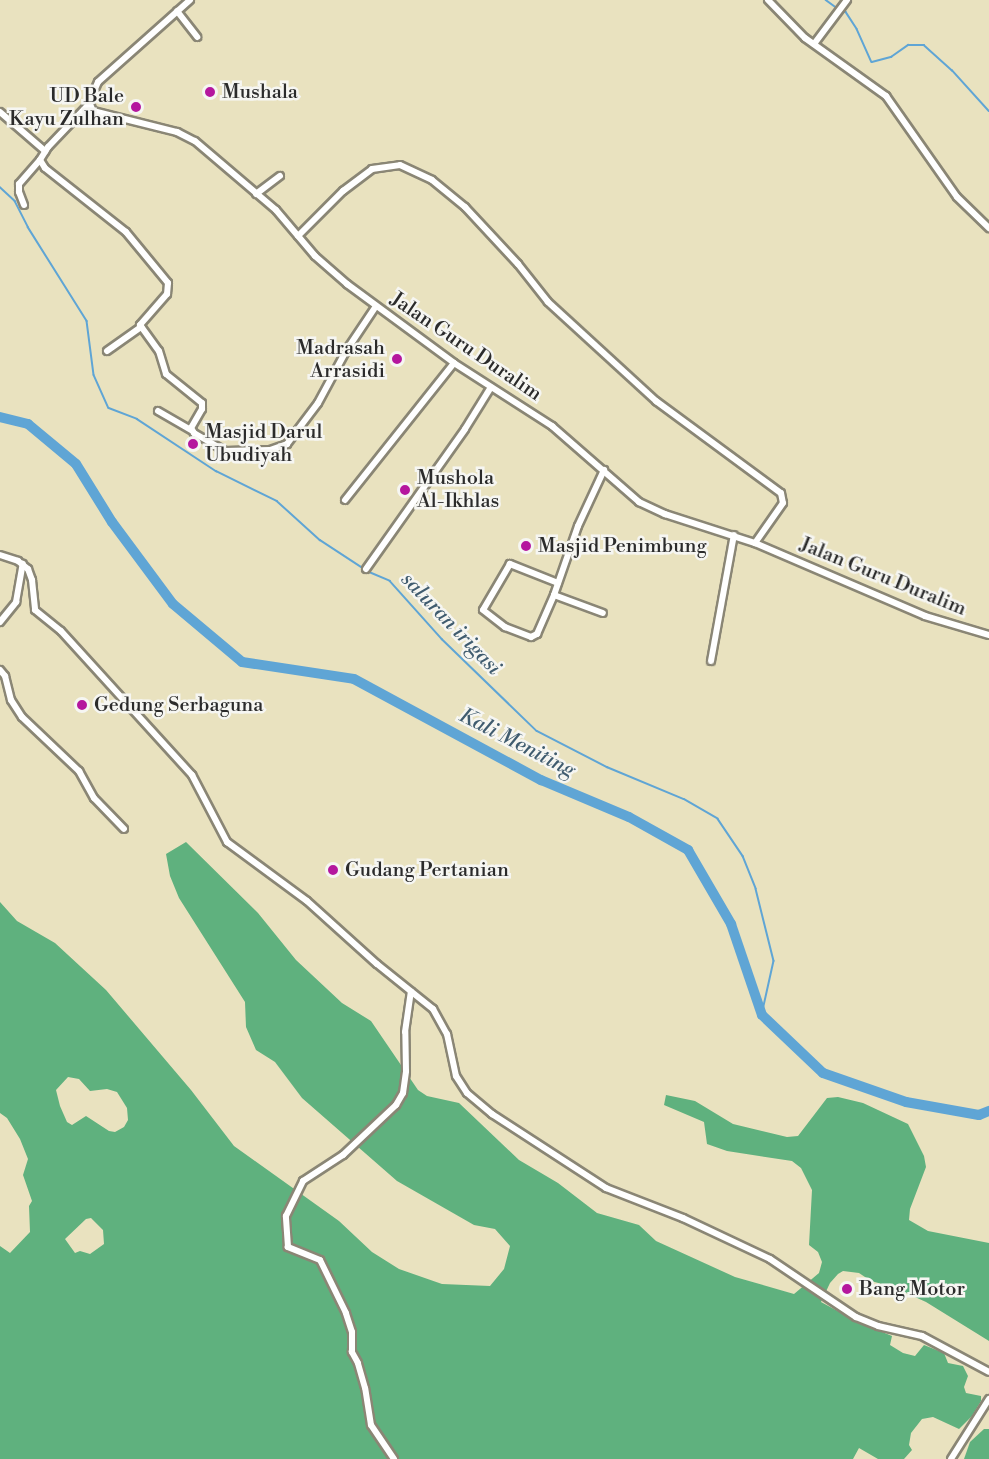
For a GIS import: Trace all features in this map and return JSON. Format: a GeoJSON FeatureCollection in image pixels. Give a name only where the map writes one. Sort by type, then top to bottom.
{"type":"FeatureCollection","features":[{"type":"Feature","properties":{"kind":"street"},"geometry":{"type":"LineString","coordinates":[[24,205],[19,192],[20,184],[45,151],[89,104],[98,82],[190,0]]}},
{"type":"Feature","properties":{"kind":"street"},"geometry":{"type":"LineString","coordinates":[[768,0],[797,31],[886,96],[957,197],[989,228]]}},
{"type":"Feature","properties":{"kind":"street"},"geometry":{"type":"LineString","coordinates":[[814,44],[845,1]]}},
{"type":"Feature","properties":{"kind":"street"},"geometry":{"type":"LineString","coordinates":[[177,11],[197,37]]}},
{"type":"Feature","properties":{"kind":"street","name":"Jalan Guru Duralim"},"geometry":{"type":"LineString","coordinates":[[89,104],[96,112],[188,136],[276,210],[322,262],[376,306],[454,363],[552,426],[631,496],[649,507],[755,543],[925,616],[989,634]]}},
{"type":"Feature","properties":{"kind":"street"},"geometry":{"type":"LineString","coordinates":[[0,112],[45,151]]}},
{"type":"Feature","properties":{"kind":"street"},"geometry":{"type":"LineString","coordinates":[[40,160],[45,168],[126,232],[168,283],[167,294],[142,320],[141,327],[161,354],[166,375],[202,402],[202,410],[191,430]]}},
{"type":"Feature","properties":{"kind":"street"},"geometry":{"type":"LineString","coordinates":[[298,236],[343,191],[372,169],[400,165],[432,180],[465,207],[518,264],[548,302],[656,401],[781,493],[783,503],[755,543]]}},
{"type":"Feature","properties":{"kind":"street"},"geometry":{"type":"LineString","coordinates":[[256,194],[280,176]]}},
{"type":"Feature","properties":{"kind":"street"},"geometry":{"type":"LineString","coordinates":[[158,411],[225,451],[270,450],[287,444],[324,394],[346,351],[376,306]]}},
{"type":"Feature","properties":{"kind":"street"},"geometry":{"type":"LineString","coordinates":[[107,351],[141,327]]}},
{"type":"Feature","properties":{"kind":"street"},"geometry":{"type":"LineString","coordinates":[[345,500],[454,363]]}},
{"type":"Feature","properties":{"kind":"street"},"geometry":{"type":"LineString","coordinates":[[366,568],[465,429],[491,387]]}},
{"type":"Feature","properties":{"kind":"street"},"geometry":{"type":"LineString","coordinates":[[558,583],[510,564],[483,610],[500,625],[533,637],[538,634],[554,595],[581,520],[604,470]]}},
{"type":"Feature","properties":{"kind":"street"},"geometry":{"type":"LineString","coordinates":[[711,661],[734,536]]}},
{"type":"Feature","properties":{"kind":"street"},"geometry":{"type":"LineString","coordinates":[[0,555],[23,564],[32,580],[34,610],[61,631],[192,775],[227,842],[307,902],[377,964],[433,1009],[443,1023],[456,1077],[467,1093],[492,1114],[606,1188],[683,1218],[770,1259],[856,1317],[878,1326],[922,1336],[989,1372]]}},
{"type":"Feature","properties":{"kind":"street"},"geometry":{"type":"LineString","coordinates":[[0,622],[16,602],[23,564]]}},
{"type":"Feature","properties":{"kind":"street"},"geometry":{"type":"LineString","coordinates":[[554,595],[603,613]]}},
{"type":"Feature","properties":{"kind":"street"},"geometry":{"type":"LineString","coordinates":[[0,670],[5,676],[11,700],[22,717],[79,771],[94,798],[124,829]]}},
{"type":"Feature","properties":{"kind":"street"},"geometry":{"type":"LineString","coordinates":[[394,1459],[370,1425],[365,1388],[358,1363],[352,1352],[352,1332],[346,1314],[320,1260],[288,1247],[286,1222],[303,1181],[343,1155],[396,1106],[403,1093],[406,1071],[405,1032],[411,991]]}},
{"type":"Feature","properties":{"kind":"street"},"geometry":{"type":"LineString","coordinates":[[951,1459],[989,1399]]}},
{"type":"Feature","properties":{"kind":"green space"},"geometry":{"type":"Polygon","coordinates":[[[186,842],[258,913],[296,960],[342,1003],[371,1021],[418,1090],[427,1096],[459,1103],[519,1160],[558,1183],[597,1213],[639,1225],[656,1241],[735,1277],[794,1294],[819,1273],[822,1262],[818,1252],[809,1245],[812,1190],[801,1168],[792,1161],[727,1151],[707,1144],[704,1122],[664,1105],[666,1095],[695,1101],[733,1124],[787,1137],[798,1136],[827,1098],[838,1097],[863,1103],[908,1124],[924,1156],[926,1167],[910,1209],[909,1220],[928,1231],[989,1243],[989,1341],[926,1302],[893,1287],[871,1281],[859,1273],[843,1271],[838,1274],[830,1283],[821,1302],[858,1322],[892,1336],[890,1345],[903,1353],[915,1356],[924,1345],[944,1353],[948,1363],[963,1366],[968,1376],[964,1387],[966,1393],[981,1396],[981,1401],[972,1416],[959,1429],[933,1417],[922,1419],[911,1433],[909,1445],[912,1450],[904,1459],[878,1459],[859,1448],[853,1459],[0,1459],[0,1246],[10,1253],[30,1232],[29,1206],[32,1201],[23,1175],[28,1159],[20,1139],[7,1118],[0,1113],[0,902],[17,921],[55,943],[106,990],[191,1090],[234,1146],[339,1221],[372,1252],[399,1269],[442,1284],[490,1286],[504,1269],[510,1246],[495,1229],[474,1225],[397,1181],[302,1098],[275,1062],[256,1050],[246,1027],[245,1002],[179,898],[170,876],[166,854],[186,842]],[[68,1077],[56,1090],[67,1122],[72,1125],[86,1116],[109,1131],[115,1132],[124,1127],[128,1120],[127,1108],[117,1092],[107,1089],[90,1091],[79,1079],[68,1077]],[[91,1218],[86,1219],[65,1239],[75,1253],[80,1251],[90,1254],[104,1244],[103,1230],[91,1218]]]}},
{"type":"Feature","properties":{"kind":"green space"},"geometry":{"type":"Polygon","coordinates":[[[984,1429],[989,1429],[989,1459],[964,1459],[970,1442],[984,1429]]]}},
{"type":"Feature","properties":{"kind":"waterway","name":"saluran irigasi"},"geometry":{"type":"LineString","coordinates":[[826,0],[837,8]]}},
{"type":"Feature","properties":{"kind":"waterway","name":"saluran irigasi"},"geometry":{"type":"LineString","coordinates":[[841,10],[846,12],[857,29],[872,62],[891,57],[908,45],[924,45],[952,70],[989,111]]}},
{"type":"Feature","properties":{"kind":"waterway","name":"saluran irigasi"},"geometry":{"type":"LineString","coordinates":[[0,187],[15,201],[28,227],[87,321],[94,375],[109,408],[137,419],[216,471],[277,501],[320,540],[363,568]]}},
{"type":"Feature","properties":{"kind":"waterway","name":"Kali Meniting"},"geometry":{"type":"LineString","coordinates":[[0,417],[28,424],[76,464],[112,522],[173,604],[242,662],[354,679],[541,780],[629,817],[688,850],[731,924],[762,1015],[823,1073],[906,1102],[979,1115],[989,1111]]}},
{"type":"Feature","properties":{"kind":"waterway","name":"saluran irigasi"},"geometry":{"type":"LineString","coordinates":[[367,571],[390,581],[442,639],[537,731],[607,767],[684,799],[718,819],[743,856],[756,889],[774,961],[762,1015]]}},
{"type":"Feature","properties":{"kind":"place","name":"Mushala"},"geometry":{"type":"Point","coordinates":[210,92]}},
{"type":"Feature","properties":{"kind":"place","name":"UD Bale Kayu Zulhan"},"geometry":{"type":"Point","coordinates":[136,107]}},
{"type":"Feature","properties":{"kind":"place","name":"Madrasah Arrasidi"},"geometry":{"type":"Point","coordinates":[397,359]}},
{"type":"Feature","properties":{"kind":"place","name":"Masjid Darul Ubudiyah"},"geometry":{"type":"Point","coordinates":[193,444]}},
{"type":"Feature","properties":{"kind":"place","name":"Mushola Al-Ikhlas"},"geometry":{"type":"Point","coordinates":[405,490]}},
{"type":"Feature","properties":{"kind":"place","name":"Masjid Penimbung"},"geometry":{"type":"Point","coordinates":[526,546]}},
{"type":"Feature","properties":{"kind":"place","name":"Gedung Serbaguna"},"geometry":{"type":"Point","coordinates":[82,705]}},
{"type":"Feature","properties":{"kind":"place","name":"Gudang Pertanian"},"geometry":{"type":"Point","coordinates":[333,870]}},
{"type":"Feature","properties":{"kind":"place","name":"Bang Motor"},"geometry":{"type":"Point","coordinates":[847,1289]}}]}
